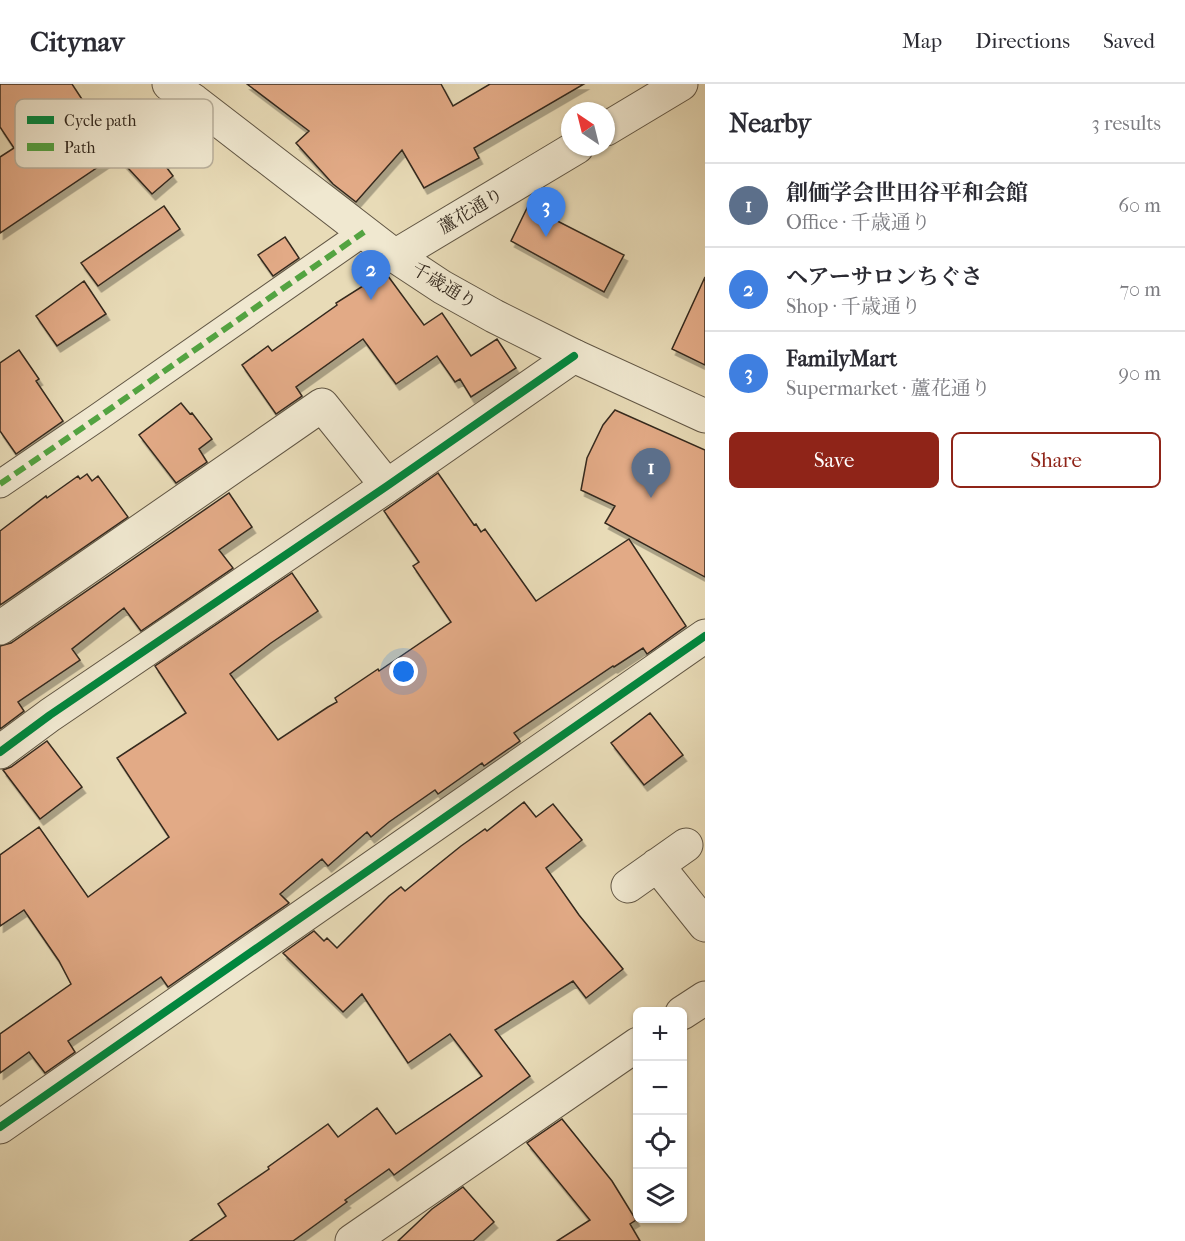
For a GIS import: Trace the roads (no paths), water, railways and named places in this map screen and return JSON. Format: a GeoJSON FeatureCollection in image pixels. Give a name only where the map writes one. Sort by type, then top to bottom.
{"type":"FeatureCollection","features":[{"type":"Feature","properties":{"kind":"street"},"geometry":{"type":"LineString","coordinates":[[615,124],[681,84]]}},
{"type":"Feature","properties":{"kind":"street","name":"千歳通り"},"geometry":{"type":"LineString","coordinates":[[213,112],[395,256],[442,287],[574,356],[705,416]]}},
{"type":"Feature","properties":{"kind":"street","name":"蘆花通り"},"geometry":{"type":"LineString","coordinates":[[395,256],[562,156]]}},
{"type":"Feature","properties":{"kind":"street"},"geometry":{"type":"LineString","coordinates":[[0,484],[364,232]]}},
{"type":"Feature","properties":{"kind":"street"},"geometry":{"type":"LineString","coordinates":[[0,752],[574,356]]}},
{"type":"Feature","properties":{"kind":"street"},"geometry":{"type":"LineString","coordinates":[[0,628],[322,405],[387,486]]}},
{"type":"Feature","properties":{"kind":"street"},"geometry":{"type":"LineString","coordinates":[[0,1127],[705,636]]}},
{"type":"Feature","properties":{"kind":"street"},"geometry":{"type":"LineString","coordinates":[[628,886],[686,845]]}},
{"type":"Feature","properties":{"kind":"street"},"geometry":{"type":"LineString","coordinates":[[657,865],[705,925]]}},
{"type":"Feature","properties":{"kind":"street"},"geometry":{"type":"LineString","coordinates":[[687,1010],[705,998]]}},
{"type":"Feature","properties":{"kind":"street"},"geometry":{"type":"LineString","coordinates":[[352,1241],[633,1047]]}},
{"type":"Feature","properties":{"kind":"place","name":"FamilyMart"},"geometry":{"type":"Point","coordinates":[546,237]}},
{"type":"Feature","properties":{"kind":"place","name":"ヘアーサロンちぐさ"},"geometry":{"type":"Point","coordinates":[371,300]}},
{"type":"Feature","properties":{"kind":"place","name":"創価学会世田谷平和会館"},"geometry":{"type":"Point","coordinates":[651,498]}}]}
